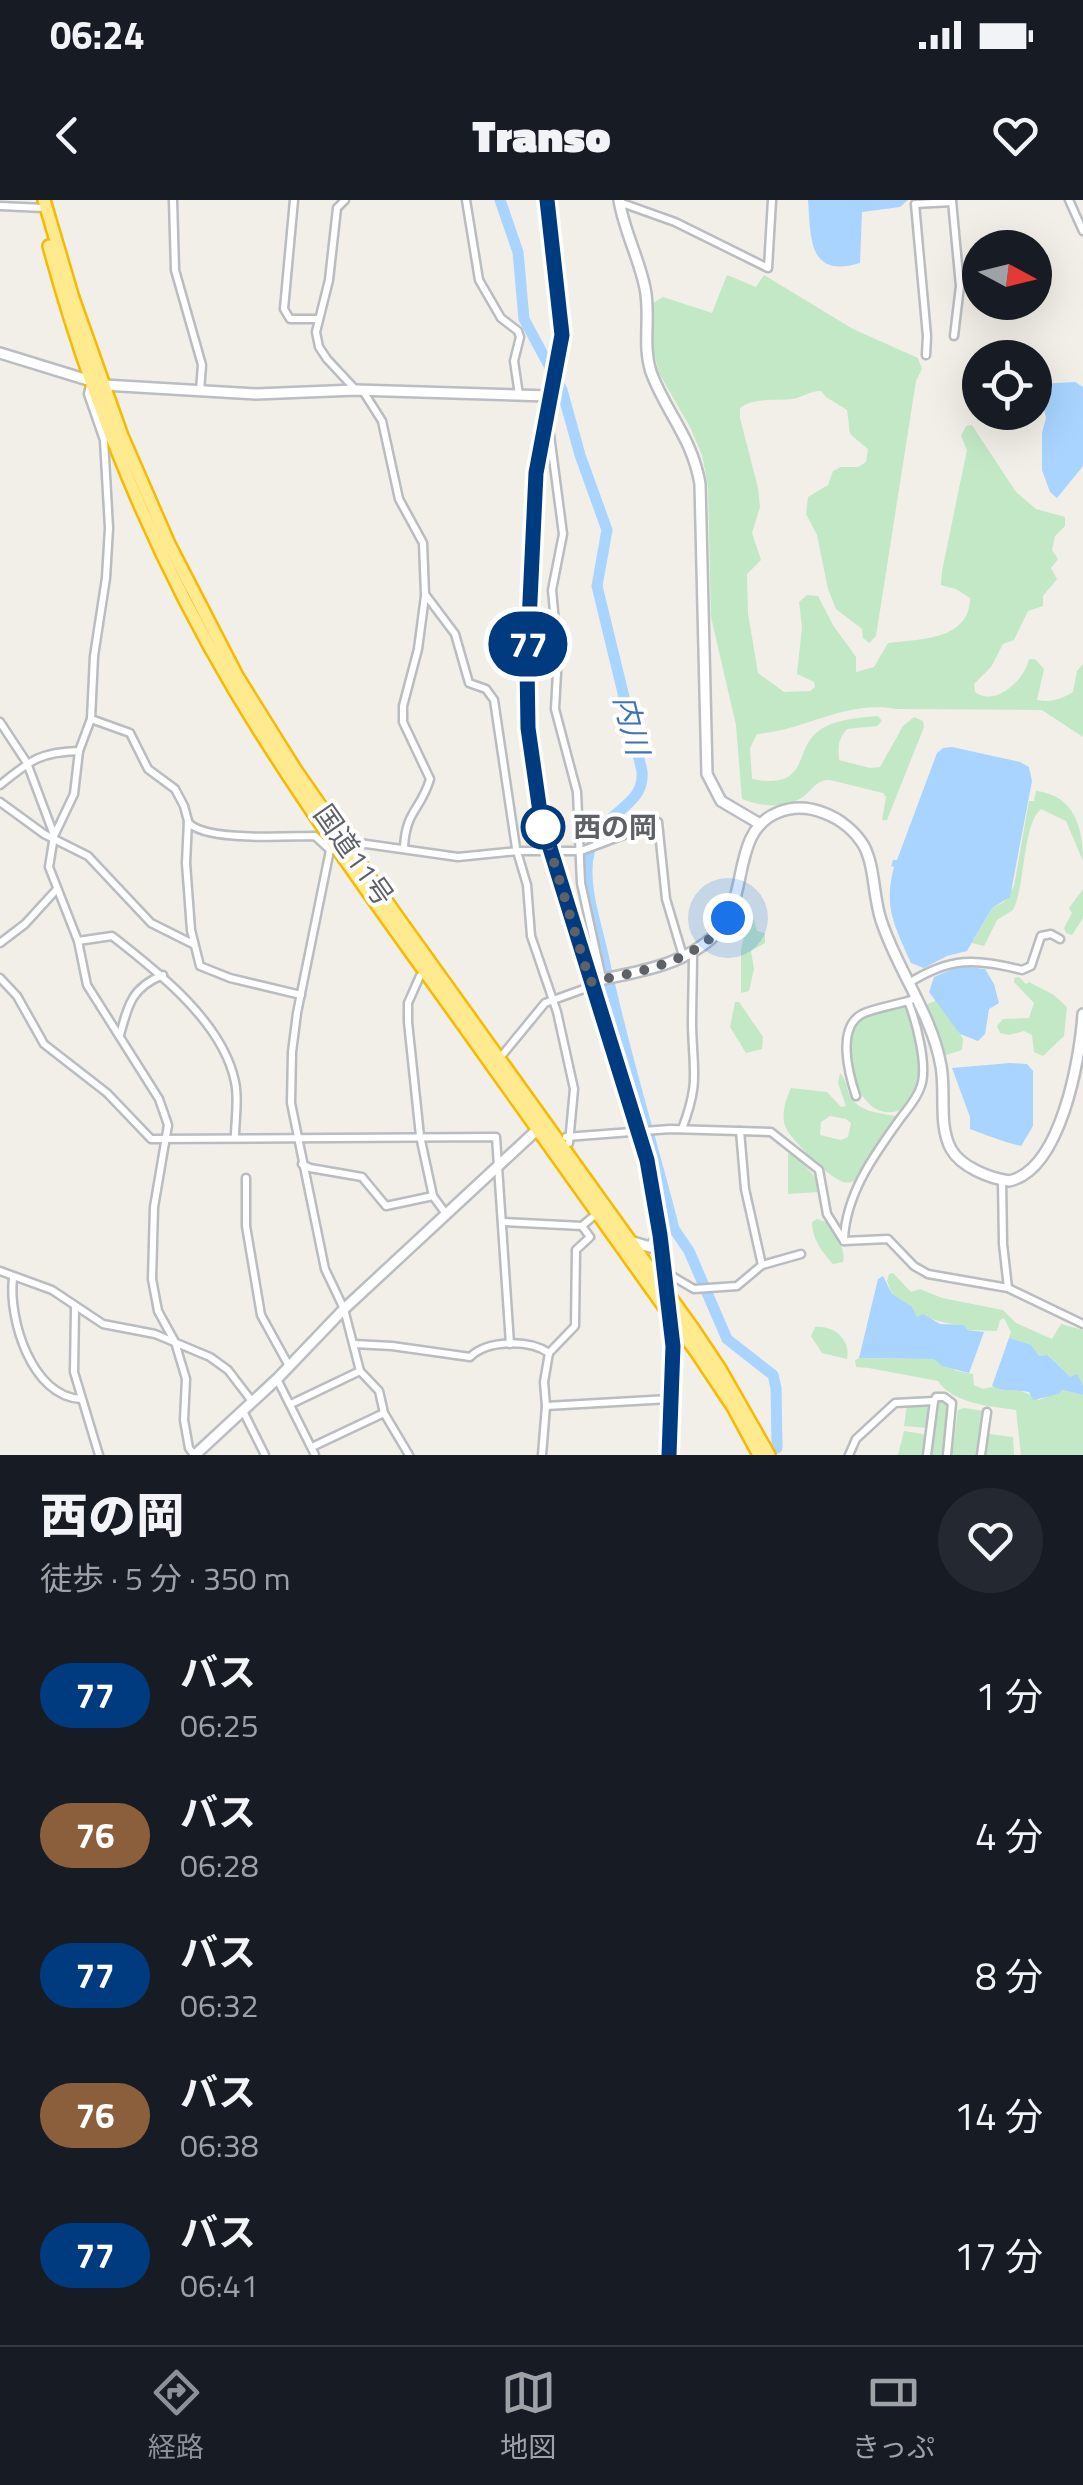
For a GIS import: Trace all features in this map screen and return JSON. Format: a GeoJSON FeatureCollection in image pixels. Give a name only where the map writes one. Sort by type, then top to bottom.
{"type":"FeatureCollection","features":[{"type":"Feature","properties":{"kind":"highway","name":"国道11号"},"geometry":{"type":"LineString","coordinates":[[41,204],[62,292],[90,379],[168,567],[234,689],[337,846],[541,1127],[630,1241],[720,1369],[769,1455]]}},
{"type":"Feature","properties":{"kind":"highway","name":"国道11号"},"geometry":{"type":"LineString","coordinates":[[41,204],[104,385],[150,502],[210,625],[337,846]]}},
{"type":"Feature","properties":{"kind":"highway","name":"国道11号"},"geometry":{"type":"LineString","coordinates":[[429,970],[500,1059],[596,1213],[733,1407],[759,1455]]}},
{"type":"Feature","properties":{"kind":"street"},"geometry":{"type":"LineString","coordinates":[[174,200],[175,270],[202,364],[200,391]]}},
{"type":"Feature","properties":{"kind":"street"},"geometry":{"type":"LineString","coordinates":[[294,200],[284,309],[290,319],[317,319]]}},
{"type":"Feature","properties":{"kind":"street"},"geometry":{"type":"LineString","coordinates":[[345,200],[337,208],[328,280],[317,319],[319,348],[382,421],[396,489],[423,543],[425,594],[403,722],[430,779],[404,826],[404,848]]}},
{"type":"Feature","properties":{"kind":"street"},"geometry":{"type":"LineString","coordinates":[[466,200],[479,280],[502,318],[520,337],[514,361],[519,395]]}},
{"type":"Feature","properties":{"kind":"street"},"geometry":{"type":"LineString","coordinates":[[547,200],[562,335],[536,473],[526,698],[536,794],[550,852],[647,1160],[673,1353],[668,1399],[669,1455]]}},
{"type":"Feature","properties":{"kind":"street"},"geometry":{"type":"LineString","coordinates":[[619,201],[674,222],[768,268],[772,200]]}},
{"type":"Feature","properties":{"kind":"street"},"geometry":{"type":"LineString","coordinates":[[1069,200],[1083,232]]}},
{"type":"Feature","properties":{"kind":"street"},"geometry":{"type":"LineString","coordinates":[[619,201],[627,238],[645,286],[648,362],[688,442],[700,484],[707,774],[722,801],[760,824]]}},
{"type":"Feature","properties":{"kind":"street"},"geometry":{"type":"LineString","coordinates":[[926,356],[915,204],[952,201],[960,286],[954,336]]}},
{"type":"Feature","properties":{"kind":"street"},"geometry":{"type":"LineString","coordinates":[[0,206],[41,204]]}},
{"type":"Feature","properties":{"kind":"street"},"geometry":{"type":"LineString","coordinates":[[0,353],[104,385],[256,394],[360,391],[548,396]]}},
{"type":"Feature","properties":{"kind":"street"},"geometry":{"type":"LineString","coordinates":[[90,379],[88,394],[104,440],[109,528],[91,718],[79,751],[74,794],[54,836],[49,867],[78,941],[86,985],[166,1113],[169,1137],[155,1197],[152,1279],[158,1310],[175,1342],[186,1380],[186,1436],[194,1455],[541,1127]]}},
{"type":"Feature","properties":{"kind":"street"},"geometry":{"type":"LineString","coordinates":[[546,408],[562,516],[552,590],[558,654],[555,708],[578,792],[584,851],[582,896],[607,978]]}},
{"type":"Feature","properties":{"kind":"street"},"geometry":{"type":"LineString","coordinates":[[425,594],[455,634],[468,683],[486,689],[494,700],[525,875],[531,936],[553,999],[574,1088],[569,1139],[682,1129],[772,1132],[819,1170],[827,1214],[844,1240]]}},
{"type":"Feature","properties":{"kind":"street"},"geometry":{"type":"LineString","coordinates":[[91,718],[130,733],[148,769],[175,790],[188,822],[186,863],[194,945],[200,966],[208,972],[301,995]]}},
{"type":"Feature","properties":{"kind":"street"},"geometry":{"type":"LineString","coordinates":[[0,722],[27,763],[54,836]]}},
{"type":"Feature","properties":{"kind":"street"},"geometry":{"type":"LineString","coordinates":[[0,785],[27,763],[50,752],[79,751]]}},
{"type":"Feature","properties":{"kind":"street"},"geometry":{"type":"LineString","coordinates":[[0,802],[44,834],[88,856],[151,923],[194,945]]}},
{"type":"Feature","properties":{"kind":"street"},"geometry":{"type":"LineString","coordinates":[[500,1059],[546,1003],[607,978],[648,970],[688,954],[721,930],[734,908],[748,845],[760,824],[781,811],[800,808],[827,814],[851,830],[866,850],[882,924],[909,983],[923,1082],[857,1186],[844,1224],[844,1240]]}},
{"type":"Feature","properties":{"kind":"street"},"geometry":{"type":"LineString","coordinates":[[188,822],[199,831],[262,837],[315,836],[337,846],[404,848],[458,858],[518,851],[584,851],[658,822],[666,899],[688,954],[697,1066],[694,1097],[682,1129]]}},
{"type":"Feature","properties":{"kind":"street"},"geometry":{"type":"LineString","coordinates":[[337,846],[301,995],[292,1052],[291,1103],[324,1269],[344,1310],[360,1371],[379,1390],[384,1413],[410,1455]]}},
{"type":"Feature","properties":{"kind":"street"},"geometry":{"type":"LineString","coordinates":[[0,943],[26,924],[57,889]]}},
{"type":"Feature","properties":{"kind":"street"},"geometry":{"type":"LineString","coordinates":[[909,983],[962,960],[1022,970],[1031,966],[1041,936],[1051,934],[1060,939]]}},
{"type":"Feature","properties":{"kind":"street"},"geometry":{"type":"LineString","coordinates":[[78,941],[112,936],[163,975],[200,1017],[230,1067],[236,1088],[234,1137]]}},
{"type":"Feature","properties":{"kind":"street"},"geometry":{"type":"LineString","coordinates":[[429,970],[420,976],[408,1002],[408,1022],[420,1136],[433,1196],[446,1214]]}},
{"type":"Feature","properties":{"kind":"street"},"geometry":{"type":"LineString","coordinates":[[120,1034],[129,1000],[142,985],[163,975]]}},
{"type":"Feature","properties":{"kind":"street"},"geometry":{"type":"LineString","coordinates":[[0,978],[17,996],[44,1044],[107,1093],[151,1138],[496,1136],[510,1344]]}},
{"type":"Feature","properties":{"kind":"street"},"geometry":{"type":"LineString","coordinates":[[856,1096],[847,1052],[851,1026],[862,1014],[912,999]]}},
{"type":"Feature","properties":{"kind":"street"},"geometry":{"type":"LineString","coordinates":[[912,999],[941,1064],[946,1136],[952,1150],[967,1165],[1002,1180],[1015,1180],[1032,1170],[1057,1124],[1078,1066],[1083,1014]]}},
{"type":"Feature","properties":{"kind":"street"},"geometry":{"type":"LineString","coordinates":[[740,1131],[745,1189],[762,1266]]}},
{"type":"Feature","properties":{"kind":"street"},"geometry":{"type":"LineString","coordinates":[[302,1164],[362,1176],[386,1206],[433,1196]]}},
{"type":"Feature","properties":{"kind":"street"},"geometry":{"type":"LineString","coordinates":[[246,1178],[246,1226],[261,1315],[289,1366]]}},
{"type":"Feature","properties":{"kind":"street"},"geometry":{"type":"LineString","coordinates":[[1002,1180],[1008,1288]]}},
{"type":"Feature","properties":{"kind":"street"},"geometry":{"type":"LineString","coordinates":[[502,1222],[582,1226],[596,1213]]}},
{"type":"Feature","properties":{"kind":"street"},"geometry":{"type":"LineString","coordinates":[[542,1455],[544,1382],[549,1353],[576,1326],[576,1250],[590,1237],[582,1226]]}},
{"type":"Feature","properties":{"kind":"street"},"geometry":{"type":"LineString","coordinates":[[630,1241],[650,1246],[660,1235]]}},
{"type":"Feature","properties":{"kind":"street"},"geometry":{"type":"LineString","coordinates":[[844,1240],[888,1239],[914,1266],[928,1274],[1008,1288],[1083,1324]]}},
{"type":"Feature","properties":{"kind":"street"},"geometry":{"type":"LineString","coordinates":[[665,1276],[694,1289],[737,1286],[762,1266],[800,1254]]}},
{"type":"Feature","properties":{"kind":"street"},"geometry":{"type":"LineString","coordinates":[[0,1271],[52,1290],[103,1324],[143,1330],[210,1357],[228,1370],[251,1400]]}},
{"type":"Feature","properties":{"kind":"street"},"geometry":{"type":"LineString","coordinates":[[13,1278],[11,1303],[21,1340],[50,1387],[62,1395],[81,1399]]}},
{"type":"Feature","properties":{"kind":"street"},"geometry":{"type":"LineString","coordinates":[[75,1308],[73,1360],[99,1455]]}},
{"type":"Feature","properties":{"kind":"street"},"geometry":{"type":"LineString","coordinates":[[354,1344],[470,1357],[483,1348],[510,1344],[540,1346],[549,1353]]}},
{"type":"Feature","properties":{"kind":"street"},"geometry":{"type":"LineString","coordinates":[[673,1353],[683,1348],[697,1354]]}},
{"type":"Feature","properties":{"kind":"street"},"geometry":{"type":"LineString","coordinates":[[291,1404],[360,1371]]}},
{"type":"Feature","properties":{"kind":"street"},"geometry":{"type":"LineString","coordinates":[[277,1379],[314,1451],[384,1413]]}},
{"type":"Feature","properties":{"kind":"street"},"geometry":{"type":"LineString","coordinates":[[926,1455],[934,1401],[944,1396],[953,1405],[947,1455]]}},
{"type":"Feature","properties":{"kind":"street"},"geometry":{"type":"LineString","coordinates":[[546,1406],[668,1399]]}},
{"type":"Feature","properties":{"kind":"street"},"geometry":{"type":"LineString","coordinates":[[849,1455],[856,1439],[895,1403],[934,1401]]}},
{"type":"Feature","properties":{"kind":"street"},"geometry":{"type":"LineString","coordinates":[[242,1409],[265,1455]]}},
{"type":"Feature","properties":{"kind":"street"},"geometry":{"type":"LineString","coordinates":[[981,1455],[987,1412]]}},
{"type":"Feature","properties":{"kind":"green space"},"geometry":{"type":"Polygon","coordinates":[[[727,275],[756,287],[764,275],[853,329],[918,358],[922,369],[916,381],[876,636],[869,643],[863,638],[862,629],[836,609],[817,535],[806,514],[808,497],[828,485],[833,471],[866,462],[868,449],[850,433],[847,410],[821,391],[797,398],[753,402],[740,408],[760,507],[752,533],[761,560],[747,574],[748,613],[758,673],[784,692],[810,691],[815,687],[814,682],[797,674],[802,627],[799,602],[807,595],[818,596],[856,657],[856,672],[874,667],[888,643],[941,635],[962,622],[970,598],[941,585],[967,450],[961,436],[964,430],[975,430],[1016,492],[1036,509],[1065,517],[1065,526],[1055,536],[1052,550],[1058,559],[1051,568],[1057,579],[1043,596],[1043,606],[1028,611],[1014,640],[1003,644],[991,667],[974,684],[975,692],[983,696],[1000,694],[1021,676],[1029,659],[1035,659],[1044,669],[1037,700],[1056,700],[1073,692],[1077,671],[1083,664],[1083,737],[1042,710],[878,707],[843,712],[757,734],[750,748],[752,779],[770,781],[791,774],[809,741],[822,728],[878,716],[882,721],[877,726],[847,729],[840,740],[839,760],[880,767],[903,726],[914,717],[923,721],[924,727],[887,820],[882,820],[886,797],[883,793],[830,780],[782,805],[742,799],[736,725],[711,617],[708,487],[702,455],[659,373],[652,345],[651,304],[663,297],[712,313],[727,275]]]}},
{"type":"Feature","properties":{"kind":"green space"},"geometry":{"type":"Polygon","coordinates":[[[1036,791],[1068,806],[1081,836],[1083,861],[1066,821],[1041,809],[1030,828],[1013,910],[997,920],[984,946],[972,943],[992,908],[1004,902],[1014,886],[1029,801],[1034,801],[1036,791]]]}},
{"type":"Feature","properties":{"kind":"green space"},"geometry":{"type":"Polygon","coordinates":[[[1083,889],[1083,918],[1072,935],[1064,928],[1072,913],[1069,908],[1083,889]]]}},
{"type":"Feature","properties":{"kind":"green space"},"geometry":{"type":"Polygon","coordinates":[[[749,918],[754,920],[757,931],[765,933],[765,943],[751,951],[754,969],[749,991],[741,993],[741,949],[749,918]]]}},
{"type":"Feature","properties":{"kind":"green space"},"geometry":{"type":"Polygon","coordinates":[[[1019,977],[1026,984],[1054,995],[1067,1007],[1064,1036],[1043,1056],[1034,1052],[1032,1035],[1024,1031],[1000,1033],[997,1026],[1003,1019],[1029,1018],[1034,1003],[1014,982],[1019,977]]]}},
{"type":"Feature","properties":{"kind":"green space"},"geometry":{"type":"Polygon","coordinates":[[[938,1000],[963,1039],[962,1050],[946,1055],[927,1004],[938,1000]]]}},
{"type":"Feature","properties":{"kind":"green space"},"geometry":{"type":"Polygon","coordinates":[[[735,1002],[739,1002],[763,1037],[762,1049],[746,1053],[730,1027],[735,1002]]]}},
{"type":"Feature","properties":{"kind":"green space"},"geometry":{"type":"Polygon","coordinates":[[[906,1003],[918,1045],[921,1083],[906,1107],[889,1112],[875,1108],[863,1097],[850,1062],[849,1044],[853,1028],[861,1018],[906,1003]]]}},
{"type":"Feature","properties":{"kind":"green space"},"geometry":{"type":"Polygon","coordinates":[[[840,1073],[858,1105],[895,1116],[895,1122],[856,1181],[849,1183],[835,1178],[810,1156],[788,1132],[784,1121],[791,1088],[827,1092],[841,1107],[846,1106],[838,1083],[840,1073]],[[830,1116],[821,1122],[820,1135],[841,1140],[848,1137],[851,1123],[830,1116]]]}},
{"type":"Feature","properties":{"kind":"green space"},"geometry":{"type":"Polygon","coordinates":[[[793,1153],[816,1178],[818,1192],[788,1194],[788,1154],[793,1153]]]}},
{"type":"Feature","properties":{"kind":"green space"},"geometry":{"type":"Polygon","coordinates":[[[812,1222],[826,1222],[839,1241],[843,1262],[833,1264],[818,1245],[812,1222]]]}},
{"type":"Feature","properties":{"kind":"green space"},"geometry":{"type":"Polygon","coordinates":[[[893,1273],[911,1292],[920,1289],[942,1298],[1003,1310],[1016,1323],[1052,1339],[1061,1324],[1083,1330],[1083,1385],[1070,1378],[1049,1355],[1039,1356],[1009,1338],[1011,1332],[1004,1318],[997,1331],[967,1330],[963,1325],[917,1317],[892,1294],[887,1281],[893,1273]]]}},
{"type":"Feature","properties":{"kind":"green space"},"geometry":{"type":"Polygon","coordinates":[[[815,1327],[829,1328],[840,1335],[847,1359],[822,1353],[811,1336],[815,1327]]]}},
{"type":"Feature","properties":{"kind":"green space"},"geometry":{"type":"Polygon","coordinates":[[[935,1359],[957,1371],[973,1374],[974,1385],[983,1389],[1012,1388],[1039,1400],[1061,1390],[1083,1395],[1083,1455],[1021,1455],[1016,1410],[963,1399],[938,1381],[856,1367],[855,1360],[935,1359]]]}},
{"type":"Feature","properties":{"kind":"green space"},"geometry":{"type":"Polygon","coordinates":[[[937,1399],[948,1401],[950,1406],[944,1455],[929,1455],[937,1399]]]}},
{"type":"Feature","properties":{"kind":"green space"},"geometry":{"type":"Polygon","coordinates":[[[907,1404],[930,1408],[927,1428],[904,1426],[907,1404]]]}},
{"type":"Feature","properties":{"kind":"green space"},"geometry":{"type":"Polygon","coordinates":[[[958,1410],[985,1411],[979,1455],[952,1455],[958,1410]]]}},
{"type":"Feature","properties":{"kind":"green space"},"geometry":{"type":"Polygon","coordinates":[[[904,1431],[926,1437],[924,1455],[898,1455],[904,1431]]]}},
{"type":"Feature","properties":{"kind":"green space"},"geometry":{"type":"Polygon","coordinates":[[[989,1434],[1013,1437],[1014,1455],[986,1455],[989,1434]]]}},
{"type":"Feature","properties":{"kind":"water"},"geometry":{"type":"Polygon","coordinates":[[[808,200],[908,200],[900,207],[862,212],[860,263],[843,266],[830,265],[816,252],[808,200]]]}},
{"type":"Feature","properties":{"kind":"water"},"geometry":{"type":"Polygon","coordinates":[[[1075,382],[1083,387],[1083,466],[1057,498],[1050,492],[1042,470],[1042,433],[1052,430],[1052,383],[1075,382]]]}},
{"type":"Feature","properties":{"kind":"water"},"geometry":{"type":"Polygon","coordinates":[[[952,747],[1020,762],[1029,767],[1032,781],[1010,897],[992,908],[967,951],[924,968],[911,963],[896,927],[890,906],[894,867],[891,866],[897,860],[937,753],[952,747]]]}},
{"type":"Feature","properties":{"kind":"water"},"geometry":{"type":"Polygon","coordinates":[[[960,966],[985,969],[999,1003],[989,1009],[985,1034],[978,1041],[960,1034],[929,992],[934,977],[960,966]]]}},
{"type":"Feature","properties":{"kind":"water"},"geometry":{"type":"Polygon","coordinates":[[[1027,1064],[1033,1071],[1033,1126],[1021,1146],[970,1129],[970,1117],[952,1068],[1027,1064]]]}},
{"type":"Feature","properties":{"kind":"water"},"geometry":{"type":"Polygon","coordinates":[[[883,1276],[892,1294],[912,1307],[917,1317],[923,1314],[940,1324],[964,1325],[967,1330],[984,1332],[969,1373],[942,1366],[934,1359],[859,1358],[878,1279],[883,1276]]]}},
{"type":"Feature","properties":{"kind":"water"},"geometry":{"type":"Polygon","coordinates":[[[1009,1338],[1031,1345],[1039,1356],[1048,1355],[1070,1377],[1077,1374],[1083,1395],[1062,1390],[1033,1400],[1029,1392],[992,1386],[1009,1338]]]}},
{"type":"Feature","properties":{"kind":"waterway","name":"内川"},"geometry":{"type":"LineString","coordinates":[[500,200],[518,252],[524,319],[562,390],[607,530],[597,586],[642,771],[635,796],[605,824],[589,852],[587,882],[593,914],[674,1229],[689,1251],[727,1339],[773,1375],[777,1448]]}},
{"type":"Feature","properties":{"kind":"bus line","name":"77"},"geometry":{"type":"LineString","coordinates":[[547,200],[562,335],[536,473],[526,698],[531,762],[541,819],[647,1160],[673,1346],[668,1399],[669,1455]]}},
{"type":"Feature","properties":{"kind":"place","name":"西の岡"},"geometry":{"type":"Point","coordinates":[543,827]}},
{"type":"Feature","properties":{"kind":"route"},"geometry":{"type":"LineString","coordinates":[[543,827],[541,819],[590,982],[648,970],[684,956],[712,938],[728,918]]}}]}
